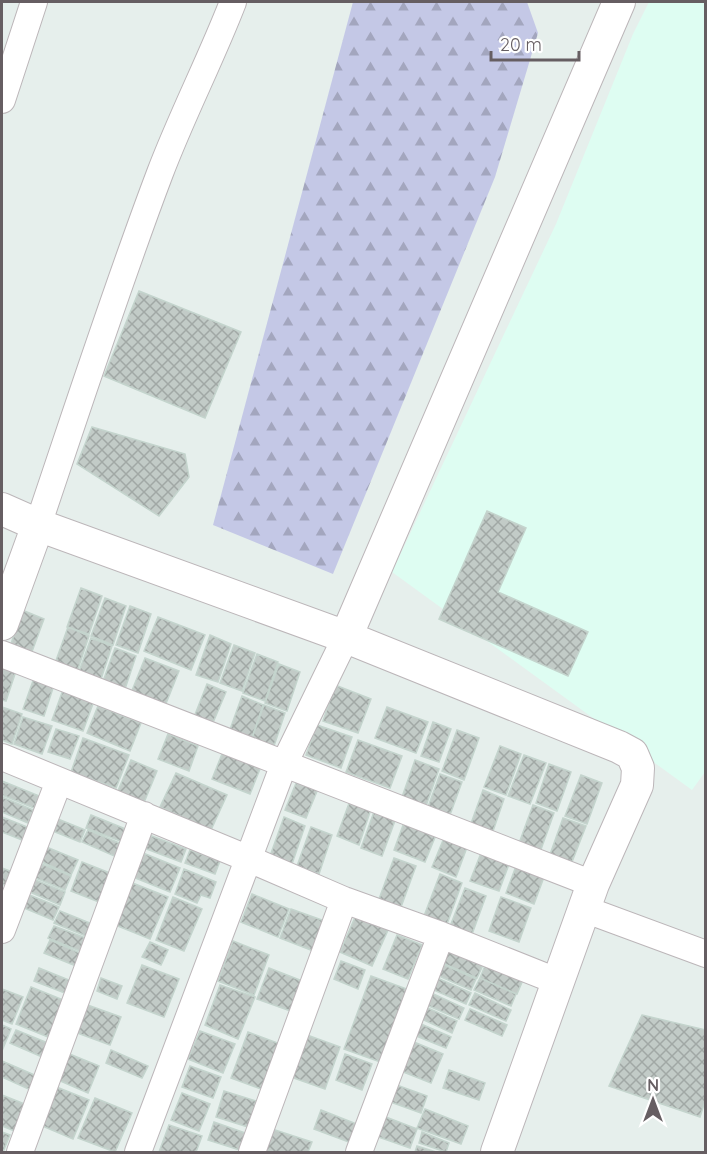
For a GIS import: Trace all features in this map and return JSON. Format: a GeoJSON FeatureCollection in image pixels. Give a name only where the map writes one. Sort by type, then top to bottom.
{"type":"FeatureCollection","features":[{"type":"Feature","properties":{"kind":"street"},"geometry":{"type":"LineString","coordinates":[[2,100],[34,2]]}},
{"type":"Feature","properties":{"kind":"street"},"geometry":{"type":"LineString","coordinates":[[2,624],[38,525],[129,255],[161,169],[233,2]]}},
{"type":"Feature","properties":{"kind":"street"},"geometry":{"type":"LineString","coordinates":[[138,1152],[284,764],[346,637],[619,2]]}},
{"type":"Feature","properties":{"kind":"street"},"geometry":{"type":"LineString","coordinates":[[2,509],[38,525],[346,637],[632,754],[638,768],[637,785],[589,896],[497,1152]]}},
{"type":"Feature","properties":{"kind":"street"},"geometry":{"type":"LineString","coordinates":[[2,654],[284,764],[589,896],[705,954]]}},
{"type":"Feature","properties":{"kind":"street"},"geometry":{"type":"LineString","coordinates":[[2,757],[344,900],[441,934],[559,982]]}},
{"type":"Feature","properties":{"kind":"street"},"geometry":{"type":"LineString","coordinates":[[2,930],[59,781]]}},
{"type":"Feature","properties":{"kind":"street"},"geometry":{"type":"LineString","coordinates":[[20,1152],[144,815]]}},
{"type":"Feature","properties":{"kind":"street"},"geometry":{"type":"LineString","coordinates":[[252,1152],[344,900]]}},
{"type":"Feature","properties":{"kind":"street"},"geometry":{"type":"LineString","coordinates":[[359,1152],[441,934]]}},
{"type":"Feature","properties":{"kind":"shaded area"},"geometry":{"type":"Polygon","coordinates":[[[649,2],[705,2],[705,772],[692,790],[392,572],[556,224],[633,34],[649,2]]]}},
{"type":"Feature","properties":{"kind":"green space"},"geometry":{"type":"Polygon","coordinates":[[[353,2],[527,2],[538,33],[495,177],[333,574],[213,525],[353,2]]]}},
{"type":"Feature","properties":{"kind":"building"},"geometry":{"type":"Polygon","coordinates":[[[139,291],[241,332],[205,418],[104,376],[139,291]]]}},
{"type":"Feature","properties":{"kind":"building"},"geometry":{"type":"Polygon","coordinates":[[[92,427],[185,454],[189,477],[159,516],[77,464],[92,427]]]}},
{"type":"Feature","properties":{"kind":"building"},"geometry":{"type":"Polygon","coordinates":[[[487,511],[526,528],[498,592],[588,632],[568,676],[439,619],[487,511]]]}},
{"type":"Feature","properties":{"kind":"building"},"geometry":{"type":"Polygon","coordinates":[[[81,588],[102,596],[89,634],[67,627],[81,588]]]}},
{"type":"Feature","properties":{"kind":"building"},"geometry":{"type":"Polygon","coordinates":[[[105,598],[126,606],[113,645],[91,636],[105,598]]]}},
{"type":"Feature","properties":{"kind":"building"},"geometry":{"type":"Polygon","coordinates":[[[130,606],[151,614],[138,653],[116,645],[130,606]]]}},
{"type":"Feature","properties":{"kind":"building"},"geometry":{"type":"Polygon","coordinates":[[[22,610],[44,619],[30,657],[9,650],[22,610]]]}},
{"type":"Feature","properties":{"kind":"building"},"geometry":{"type":"Polygon","coordinates":[[[158,617],[205,635],[191,670],[144,651],[158,617]]]}},
{"type":"Feature","properties":{"kind":"building"},"geometry":{"type":"Polygon","coordinates":[[[68,627],[89,636],[76,675],[54,666],[68,627]]]}},
{"type":"Feature","properties":{"kind":"building"},"geometry":{"type":"Polygon","coordinates":[[[210,635],[231,644],[218,682],[196,675],[210,635]]]}},
{"type":"Feature","properties":{"kind":"building"},"geometry":{"type":"Polygon","coordinates":[[[91,638],[112,646],[99,685],[77,677],[91,638]]]}},
{"type":"Feature","properties":{"kind":"building"},"geometry":{"type":"Polygon","coordinates":[[[234,645],[255,653],[242,691],[220,683],[234,645]]]}},
{"type":"Feature","properties":{"kind":"building"},"geometry":{"type":"Polygon","coordinates":[[[115,648],[136,656],[123,695],[101,687],[115,648]]]}},
{"type":"Feature","properties":{"kind":"building"},"geometry":{"type":"Polygon","coordinates":[[[257,654],[278,662],[265,701],[243,693],[257,654]]]}},
{"type":"Feature","properties":{"kind":"building"},"geometry":{"type":"Polygon","coordinates":[[[145,658],[179,671],[165,706],[131,693],[145,658]]]}},
{"type":"Feature","properties":{"kind":"building"},"geometry":{"type":"Polygon","coordinates":[[[2,659],[18,665],[6,701],[2,700],[2,659]]]}},
{"type":"Feature","properties":{"kind":"building"},"geometry":{"type":"Polygon","coordinates":[[[279,664],[300,672],[287,711],[265,703],[279,664]]]}},
{"type":"Feature","properties":{"kind":"building"},"geometry":{"type":"Polygon","coordinates":[[[34,678],[54,685],[44,716],[23,709],[34,678]]]}},
{"type":"Feature","properties":{"kind":"building"},"geometry":{"type":"Polygon","coordinates":[[[207,684],[226,692],[212,725],[194,717],[207,684]]]}},
{"type":"Feature","properties":{"kind":"building"},"geometry":{"type":"Polygon","coordinates":[[[335,685],[371,699],[358,733],[323,721],[335,685]]]}},
{"type":"Feature","properties":{"kind":"building"},"geometry":{"type":"Polygon","coordinates":[[[63,690],[94,701],[83,731],[52,720],[63,690]]]}},
{"type":"Feature","properties":{"kind":"building"},"geometry":{"type":"Polygon","coordinates":[[[242,696],[263,705],[250,743],[228,735],[242,696]]]}},
{"type":"Feature","properties":{"kind":"building"},"geometry":{"type":"Polygon","coordinates":[[[264,705],[285,713],[272,752],[250,744],[264,705]]]}},
{"type":"Feature","properties":{"kind":"building"},"geometry":{"type":"Polygon","coordinates":[[[98,706],[141,723],[130,751],[87,733],[98,706]]]}},
{"type":"Feature","properties":{"kind":"building"},"geometry":{"type":"Polygon","coordinates":[[[2,707],[22,714],[12,744],[2,740],[2,707]]]}},
{"type":"Feature","properties":{"kind":"building"},"geometry":{"type":"Polygon","coordinates":[[[387,707],[428,722],[416,753],[375,738],[387,707]]]}},
{"type":"Feature","properties":{"kind":"building"},"geometry":{"type":"Polygon","coordinates":[[[23,717],[52,726],[42,754],[14,744],[23,717]]]}},
{"type":"Feature","properties":{"kind":"building"},"geometry":{"type":"Polygon","coordinates":[[[433,722],[451,729],[439,762],[421,756],[433,722]]]}},
{"type":"Feature","properties":{"kind":"building"},"geometry":{"type":"Polygon","coordinates":[[[317,725],[352,737],[341,768],[306,755],[317,725]]]}},
{"type":"Feature","properties":{"kind":"building"},"geometry":{"type":"Polygon","coordinates":[[[56,729],[79,736],[70,759],[48,752],[56,729]]]}},
{"type":"Feature","properties":{"kind":"building"},"geometry":{"type":"Polygon","coordinates":[[[457,730],[479,738],[464,780],[442,771],[457,730]]]}},
{"type":"Feature","properties":{"kind":"building"},"geometry":{"type":"Polygon","coordinates":[[[168,734],[198,746],[189,771],[158,759],[168,734]]]}},
{"type":"Feature","properties":{"kind":"building"},"geometry":{"type":"Polygon","coordinates":[[[83,738],[129,755],[116,788],[71,772],[83,738]]]}},
{"type":"Feature","properties":{"kind":"building"},"geometry":{"type":"Polygon","coordinates":[[[358,740],[402,756],[390,788],[346,772],[358,740]]]}},
{"type":"Feature","properties":{"kind":"building"},"geometry":{"type":"Polygon","coordinates":[[[500,746],[521,754],[506,795],[484,787],[500,746]]]}},
{"type":"Feature","properties":{"kind":"building"},"geometry":{"type":"Polygon","coordinates":[[[224,749],[262,764],[250,794],[212,779],[224,749]]]}},
{"type":"Feature","properties":{"kind":"building"},"geometry":{"type":"Polygon","coordinates":[[[524,755],[546,763],[530,804],[508,796],[524,755]]]}},
{"type":"Feature","properties":{"kind":"building"},"geometry":{"type":"Polygon","coordinates":[[[131,760],[157,771],[143,805],[117,793],[131,760]]]}},
{"type":"Feature","properties":{"kind":"building"},"geometry":{"type":"Polygon","coordinates":[[[415,760],[439,769],[426,806],[402,797],[415,760]]]}},
{"type":"Feature","properties":{"kind":"building"},"geometry":{"type":"Polygon","coordinates":[[[549,764],[571,772],[557,811],[536,803],[549,764]]]}},
{"type":"Feature","properties":{"kind":"building"},"geometry":{"type":"Polygon","coordinates":[[[176,773],[227,795],[211,830],[160,807],[176,773]]]}},
{"type":"Feature","properties":{"kind":"building"},"geometry":{"type":"Polygon","coordinates":[[[440,774],[462,782],[447,823],[425,815],[440,774]]]}},
{"type":"Feature","properties":{"kind":"building"},"geometry":{"type":"Polygon","coordinates":[[[581,775],[602,783],[587,824],[565,816],[581,775]]]}},
{"type":"Feature","properties":{"kind":"building"},"geometry":{"type":"Polygon","coordinates":[[[299,776],[320,784],[306,818],[285,810],[299,776]]]}},
{"type":"Feature","properties":{"kind":"building"},"geometry":{"type":"Polygon","coordinates":[[[2,781],[39,796],[34,808],[2,795],[2,781]]]}},
{"type":"Feature","properties":{"kind":"building"},"geometry":{"type":"Polygon","coordinates":[[[483,790],[504,799],[491,837],[469,829],[483,790]]]}},
{"type":"Feature","properties":{"kind":"building"},"geometry":{"type":"Polygon","coordinates":[[[2,797],[33,810],[28,823],[2,812],[2,797]]]}},
{"type":"Feature","properties":{"kind":"building"},"geometry":{"type":"Polygon","coordinates":[[[351,798],[372,806],[359,845],[337,836],[351,798]]]}},
{"type":"Feature","properties":{"kind":"building"},"geometry":{"type":"Polygon","coordinates":[[[533,805],[554,813],[539,855],[518,846],[533,805]]]}},
{"type":"Feature","properties":{"kind":"building"},"geometry":{"type":"Polygon","coordinates":[[[375,809],[396,818],[382,856],[361,848],[375,809]]]}},
{"type":"Feature","properties":{"kind":"building"},"geometry":{"type":"Polygon","coordinates":[[[48,815],[85,830],[80,842],[43,827],[48,815]]]}},
{"type":"Feature","properties":{"kind":"building"},"geometry":{"type":"Polygon","coordinates":[[[91,815],[128,830],[123,842],[86,828],[91,815]]]}},
{"type":"Feature","properties":{"kind":"building"},"geometry":{"type":"Polygon","coordinates":[[[2,817],[27,827],[22,840],[2,832],[2,817]]]}},
{"type":"Feature","properties":{"kind":"building"},"geometry":{"type":"Polygon","coordinates":[[[284,817],[305,826],[292,864],[270,856],[284,817]]]}},
{"type":"Feature","properties":{"kind":"building"},"geometry":{"type":"Polygon","coordinates":[[[406,817],[438,830],[425,862],[394,850],[406,817]]]}},
{"type":"Feature","properties":{"kind":"building"},"geometry":{"type":"Polygon","coordinates":[[[563,818],[586,826],[570,867],[548,860],[563,818]]]}},
{"type":"Feature","properties":{"kind":"building"},"geometry":{"type":"Polygon","coordinates":[[[311,827],[332,835],[319,874],[297,866],[311,827]]]}},
{"type":"Feature","properties":{"kind":"building"},"geometry":{"type":"Polygon","coordinates":[[[88,830],[124,845],[119,858],[82,842],[88,830]]]}},
{"type":"Feature","properties":{"kind":"building"},"geometry":{"type":"Polygon","coordinates":[[[446,833],[469,842],[456,877],[432,867],[446,833]]]}},
{"type":"Feature","properties":{"kind":"building"},"geometry":{"type":"Polygon","coordinates":[[[149,835],[186,849],[181,862],[144,848],[149,835]]]}},
{"type":"Feature","properties":{"kind":"building"},"geometry":{"type":"Polygon","coordinates":[[[39,844],[78,860],[71,875],[33,858],[39,844]]]}},
{"type":"Feature","properties":{"kind":"building"},"geometry":{"type":"Polygon","coordinates":[[[483,848],[511,859],[499,891],[470,881],[483,848]]]}},
{"type":"Feature","properties":{"kind":"building"},"geometry":{"type":"Polygon","coordinates":[[[190,850],[220,861],[215,874],[185,863],[190,850]]]}},
{"type":"Feature","properties":{"kind":"building"},"geometry":{"type":"Polygon","coordinates":[[[143,853],[180,868],[170,892],[133,877],[143,853]]]}},
{"type":"Feature","properties":{"kind":"building"},"geometry":{"type":"Polygon","coordinates":[[[394,858],[416,866],[401,907],[379,899],[394,858]]]}},
{"type":"Feature","properties":{"kind":"building"},"geometry":{"type":"Polygon","coordinates":[[[519,858],[547,869],[534,904],[506,893],[519,858]]]}},
{"type":"Feature","properties":{"kind":"building"},"geometry":{"type":"Polygon","coordinates":[[[32,860],[71,876],[65,890],[26,874],[32,860]]]}},
{"type":"Feature","properties":{"kind":"building"},"geometry":{"type":"Polygon","coordinates":[[[82,862],[115,875],[104,904],[71,891],[82,862]]]}},
{"type":"Feature","properties":{"kind":"building"},"geometry":{"type":"Polygon","coordinates":[[[2,868],[15,873],[9,887],[2,884],[2,868]]]}},
{"type":"Feature","properties":{"kind":"building"},"geometry":{"type":"Polygon","coordinates":[[[184,869],[216,882],[210,898],[201,895],[197,903],[175,894],[184,869]]]}},
{"type":"Feature","properties":{"kind":"building"},"geometry":{"type":"Polygon","coordinates":[[[440,874],[462,883],[447,924],[424,916],[440,874]]]}},
{"type":"Feature","properties":{"kind":"building"},"geometry":{"type":"Polygon","coordinates":[[[28,877],[65,892],[60,905],[23,889],[28,877]]]}},
{"type":"Feature","properties":{"kind":"building"},"geometry":{"type":"Polygon","coordinates":[[[130,882],[168,897],[150,939],[113,924],[130,882]]]}},
{"type":"Feature","properties":{"kind":"building"},"geometry":{"type":"Polygon","coordinates":[[[465,888],[486,896],[471,937],[449,929],[465,888]]]}},
{"type":"Feature","properties":{"kind":"building"},"geometry":{"type":"Polygon","coordinates":[[[22,892],[59,907],[53,920],[17,905],[22,892]]]}},
{"type":"Feature","properties":{"kind":"building"},"geometry":{"type":"Polygon","coordinates":[[[252,894],[289,909],[278,937],[241,922],[252,894]]]}},
{"type":"Feature","properties":{"kind":"building"},"geometry":{"type":"Polygon","coordinates":[[[173,897],[202,909],[184,951],[156,940],[173,897]]]}},
{"type":"Feature","properties":{"kind":"building"},"geometry":{"type":"Polygon","coordinates":[[[501,897],[531,908],[519,942],[489,931],[501,897]]]}},
{"type":"Feature","properties":{"kind":"building"},"geometry":{"type":"Polygon","coordinates":[[[291,909],[333,924],[321,954],[280,938],[291,909]]]}},
{"type":"Feature","properties":{"kind":"building"},"geometry":{"type":"Polygon","coordinates":[[[60,911],[97,926],[91,938],[54,923],[60,911]]]}},
{"type":"Feature","properties":{"kind":"building"},"geometry":{"type":"Polygon","coordinates":[[[356,915],[388,930],[372,966],[340,952],[356,915]]]}},
{"type":"Feature","properties":{"kind":"building"},"geometry":{"type":"Polygon","coordinates":[[[54,926],[91,940],[85,953],[48,938],[54,926]]]}},
{"type":"Feature","properties":{"kind":"building"},"geometry":{"type":"Polygon","coordinates":[[[397,935],[422,945],[408,979],[383,969],[397,935]]]}},
{"type":"Feature","properties":{"kind":"building"},"geometry":{"type":"Polygon","coordinates":[[[50,940],[87,956],[81,968],[44,953],[50,940]]]}},
{"type":"Feature","properties":{"kind":"building"},"geometry":{"type":"Polygon","coordinates":[[[233,941],[269,955],[254,995],[218,981],[233,941]]]}},
{"type":"Feature","properties":{"kind":"building"},"geometry":{"type":"Polygon","coordinates":[[[150,942],[168,950],[161,965],[142,957],[150,942]]]}},
{"type":"Feature","properties":{"kind":"building"},"geometry":{"type":"Polygon","coordinates":[[[447,947],[484,963],[477,978],[440,962],[447,947]]]}},
{"type":"Feature","properties":{"kind":"building"},"geometry":{"type":"Polygon","coordinates":[[[341,961],[365,970],[358,989],[334,979],[341,961]]]}},
{"type":"Feature","properties":{"kind":"building"},"geometry":{"type":"Polygon","coordinates":[[[440,963],[476,979],[471,990],[434,974],[440,963]]]}},
{"type":"Feature","properties":{"kind":"building"},"geometry":{"type":"Polygon","coordinates":[[[486,963],[523,980],[517,994],[480,978],[486,963]]]}},
{"type":"Feature","properties":{"kind":"building"},"geometry":{"type":"Polygon","coordinates":[[[142,965],[179,979],[164,1017],[127,1003],[142,965]]]}},
{"type":"Feature","properties":{"kind":"building"},"geometry":{"type":"Polygon","coordinates":[[[39,968],[76,983],[70,995],[34,981],[39,968]]]}},
{"type":"Feature","properties":{"kind":"building"},"geometry":{"type":"Polygon","coordinates":[[[269,968],[310,984],[299,1014],[257,999],[269,968]]]}},
{"type":"Feature","properties":{"kind":"building"},"geometry":{"type":"Polygon","coordinates":[[[371,976],[412,991],[386,1064],[344,1049],[371,976]]]}},
{"type":"Feature","properties":{"kind":"building"},"geometry":{"type":"Polygon","coordinates":[[[435,977],[471,993],[466,1004],[429,988],[435,977]]]}},
{"type":"Feature","properties":{"kind":"building"},"geometry":{"type":"Polygon","coordinates":[[[101,978],[122,986],[117,999],[97,991],[101,978]]]}},
{"type":"Feature","properties":{"kind":"building"},"geometry":{"type":"Polygon","coordinates":[[[480,978],[516,994],[511,1006],[474,990],[480,978]]]}},
{"type":"Feature","properties":{"kind":"building"},"geometry":{"type":"Polygon","coordinates":[[[220,985],[255,997],[238,1039],[205,1025],[220,985]]]}},
{"type":"Feature","properties":{"kind":"building"},"geometry":{"type":"Polygon","coordinates":[[[31,987],[68,1002],[53,1039],[16,1024],[31,987]]]}},
{"type":"Feature","properties":{"kind":"building"},"geometry":{"type":"Polygon","coordinates":[[[2,989],[23,997],[12,1024],[2,1020],[2,989]]]}},
{"type":"Feature","properties":{"kind":"building"},"geometry":{"type":"Polygon","coordinates":[[[427,991],[464,1008],[459,1019],[422,1003],[427,991]]]}},
{"type":"Feature","properties":{"kind":"building"},"geometry":{"type":"Polygon","coordinates":[[[475,993],[511,1010],[506,1021],[469,1005],[475,993]]]}},
{"type":"Feature","properties":{"kind":"building"},"geometry":{"type":"Polygon","coordinates":[[[82,1003],[121,1017],[110,1045],[72,1031],[82,1003]]]}},
{"type":"Feature","properties":{"kind":"building"},"geometry":{"type":"Polygon","coordinates":[[[421,1005],[457,1021],[452,1033],[415,1016],[421,1005]]]}},
{"type":"Feature","properties":{"kind":"building"},"geometry":{"type":"Polygon","coordinates":[[[470,1009],[507,1025],[502,1036],[465,1020],[470,1009]]]}},
{"type":"Feature","properties":{"kind":"building"},"geometry":{"type":"Polygon","coordinates":[[[642,1015],[706,1030],[706,1098],[700,1117],[609,1086],[642,1015]]]}},
{"type":"Feature","properties":{"kind":"building"},"geometry":{"type":"Polygon","coordinates":[[[414,1021],[451,1037],[446,1048],[409,1033],[414,1021]]]}},
{"type":"Feature","properties":{"kind":"building"},"geometry":{"type":"Polygon","coordinates":[[[2,1025],[11,1029],[2,1051],[2,1025]]]}},
{"type":"Feature","properties":{"kind":"building"},"geometry":{"type":"Polygon","coordinates":[[[16,1030],[55,1046],[49,1060],[10,1043],[16,1030]]]}},
{"type":"Feature","properties":{"kind":"building"},"geometry":{"type":"Polygon","coordinates":[[[200,1031],[235,1044],[223,1073],[188,1059],[200,1031]]]}},
{"type":"Feature","properties":{"kind":"building"},"geometry":{"type":"Polygon","coordinates":[[[248,1032],[280,1044],[264,1090],[231,1078],[248,1032]]]}},
{"type":"Feature","properties":{"kind":"building"},"geometry":{"type":"Polygon","coordinates":[[[307,1035],[340,1047],[325,1089],[291,1077],[307,1035]]]}},
{"type":"Feature","properties":{"kind":"building"},"geometry":{"type":"Polygon","coordinates":[[[409,1040],[443,1054],[431,1083],[396,1069],[409,1040]]]}},
{"type":"Feature","properties":{"kind":"building"},"geometry":{"type":"Polygon","coordinates":[[[111,1050],[148,1066],[142,1078],[106,1063],[111,1050]]]}},
{"type":"Feature","properties":{"kind":"building"},"geometry":{"type":"Polygon","coordinates":[[[67,1053],[99,1066],[88,1093],[56,1079],[67,1053]]]}},
{"type":"Feature","properties":{"kind":"building"},"geometry":{"type":"Polygon","coordinates":[[[345,1054],[372,1064],[362,1090],[336,1080],[345,1054]]]}},
{"type":"Feature","properties":{"kind":"building"},"geometry":{"type":"Polygon","coordinates":[[[2,1061],[39,1077],[33,1091],[2,1077],[2,1061]]]}},
{"type":"Feature","properties":{"kind":"building"},"geometry":{"type":"Polygon","coordinates":[[[190,1066],[221,1077],[213,1098],[182,1087],[190,1066]]]}},
{"type":"Feature","properties":{"kind":"building"},"geometry":{"type":"Polygon","coordinates":[[[449,1070],[485,1083],[479,1100],[443,1088],[449,1070]]]}},
{"type":"Feature","properties":{"kind":"building"},"geometry":{"type":"Polygon","coordinates":[[[391,1083],[427,1096],[421,1113],[385,1100],[391,1083]]]}},
{"type":"Feature","properties":{"kind":"building"},"geometry":{"type":"Polygon","coordinates":[[[54,1086],[89,1100],[73,1139],[38,1124],[54,1086]]]}},
{"type":"Feature","properties":{"kind":"building"},"geometry":{"type":"Polygon","coordinates":[[[224,1091],[256,1101],[248,1127],[216,1117],[224,1091]]]}},
{"type":"Feature","properties":{"kind":"building"},"geometry":{"type":"Polygon","coordinates":[[[182,1093],[210,1104],[199,1131],[171,1120],[182,1093]]]}},
{"type":"Feature","properties":{"kind":"building"},"geometry":{"type":"Polygon","coordinates":[[[2,1095],[27,1105],[17,1132],[2,1126],[2,1095]]]}},
{"type":"Feature","properties":{"kind":"building"},"geometry":{"type":"Polygon","coordinates":[[[95,1098],[132,1113],[115,1152],[78,1138],[95,1098]]]}},
{"type":"Feature","properties":{"kind":"building"},"geometry":{"type":"Polygon","coordinates":[[[425,1109],[468,1126],[461,1144],[417,1128],[425,1109]]]}},
{"type":"Feature","properties":{"kind":"building"},"geometry":{"type":"Polygon","coordinates":[[[321,1110],[364,1127],[357,1145],[314,1129],[321,1110]]]}},
{"type":"Feature","properties":{"kind":"building"},"geometry":{"type":"Polygon","coordinates":[[[378,1114],[417,1129],[410,1148],[370,1134],[378,1114]]]}},
{"type":"Feature","properties":{"kind":"building"},"geometry":{"type":"Polygon","coordinates":[[[214,1122],[248,1134],[243,1151],[208,1140],[214,1122]]]}},
{"type":"Feature","properties":{"kind":"building"},"geometry":{"type":"Polygon","coordinates":[[[169,1125],[202,1136],[196,1152],[159,1152],[169,1125]]]}},
{"type":"Feature","properties":{"kind":"building"},"geometry":{"type":"Polygon","coordinates":[[[272,1129],[312,1142],[308,1152],[263,1152],[272,1129]]]}},
{"type":"Feature","properties":{"kind":"building"},"geometry":{"type":"Polygon","coordinates":[[[2,1132],[10,1135],[3,1152],[2,1152],[2,1132]]]}},
{"type":"Feature","properties":{"kind":"building"},"geometry":{"type":"Polygon","coordinates":[[[422,1132],[449,1143],[446,1152],[419,1143],[422,1132]]]}},
{"type":"Feature","properties":{"kind":"building"},"geometry":{"type":"Polygon","coordinates":[[[417,1146],[436,1152],[415,1152],[417,1146]]]}}]}
